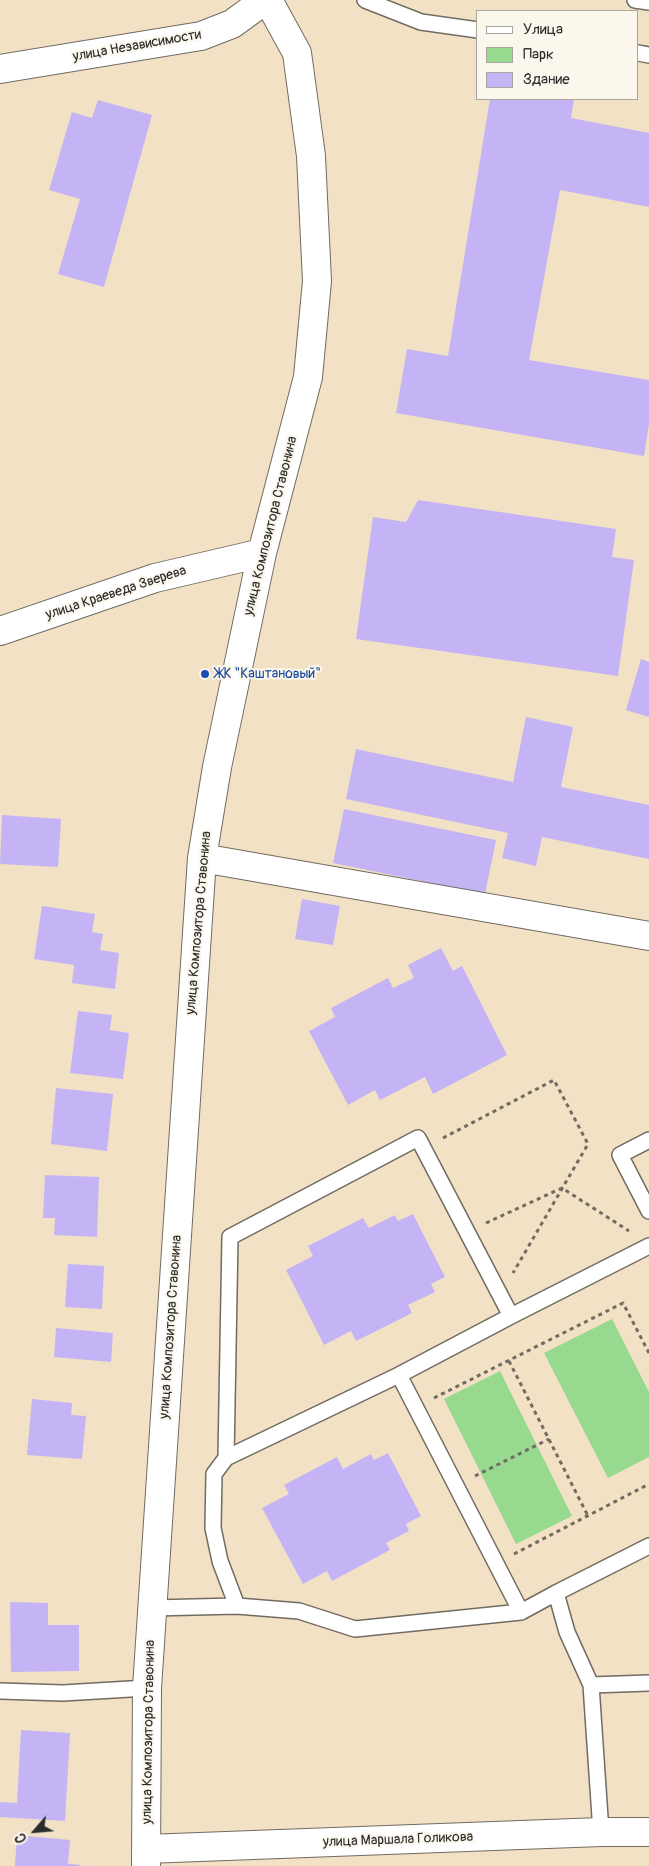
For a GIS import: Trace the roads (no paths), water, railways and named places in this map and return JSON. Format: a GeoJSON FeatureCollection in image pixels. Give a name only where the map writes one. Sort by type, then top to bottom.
{"type":"FeatureCollection","features":[{"type":"Feature","properties":{"kind":"street","name":"улица Независимости"},"geometry":{"type":"LineString","coordinates":[[0,69],[201,36],[232,24],[267,0]]}},
{"type":"Feature","properties":{"kind":"street","name":"улица Композитора Ставонина"},"geometry":{"type":"LineString","coordinates":[[146,1858],[147,1688],[202,858],[217,767],[262,553],[308,377],[317,281],[311,156],[297,53],[267,0]]}},
{"type":"Feature","properties":{"kind":"street","name":"улица Краеведа Зверева"},"geometry":{"type":"LineString","coordinates":[[0,631],[155,578],[262,553]]}},
{"type":"Feature","properties":{"kind":"street"},"geometry":{"type":"LineString","coordinates":[[202,858],[649,936]]}},
{"type":"Feature","properties":{"kind":"street","name":"улица Маршала Голикова"},"geometry":{"type":"LineString","coordinates":[[146,1858],[601,1832],[649,1832]]}},
{"type":"Feature","properties":{"kind":"lane"},"geometry":{"type":"LineString","coordinates":[[365,0],[422,22],[477,30]]}},
{"type":"Feature","properties":{"kind":"lane"},"geometry":{"type":"LineString","coordinates":[[635,0],[649,2]]}},
{"type":"Feature","properties":{"kind":"lane"},"geometry":{"type":"LineString","coordinates":[[226,1458],[230,1238],[418,1138],[511,1316]]}},
{"type":"Feature","properties":{"kind":"lane"},"geometry":{"type":"LineString","coordinates":[[649,1140],[620,1155],[649,1211]]}},
{"type":"Feature","properties":{"kind":"lane"},"geometry":{"type":"LineString","coordinates":[[237,1606],[220,1561],[213,1528],[214,1474],[226,1458],[399,1375],[649,1246]]}},
{"type":"Feature","properties":{"kind":"lane"},"geometry":{"type":"LineString","coordinates":[[399,1375],[521,1612]]}},
{"type":"Feature","properties":{"kind":"lane"},"geometry":{"type":"LineString","coordinates":[[152,1608],[237,1606],[299,1611],[355,1629],[521,1612],[649,1546]]}},
{"type":"Feature","properties":{"kind":"lane"},"geometry":{"type":"LineString","coordinates":[[556,1594],[567,1632],[591,1685],[601,1832]]}},
{"type":"Feature","properties":{"kind":"lane"},"geometry":{"type":"LineString","coordinates":[[591,1685],[649,1683]]}},
{"type":"Feature","properties":{"kind":"lane"},"geometry":{"type":"LineString","coordinates":[[0,1691],[63,1693],[147,1688]]}},
{"type":"Feature","properties":{"kind":"place","name":"ЖК \"Каштановый\""},"geometry":{"type":"Point","coordinates":[205,674]}}]}
